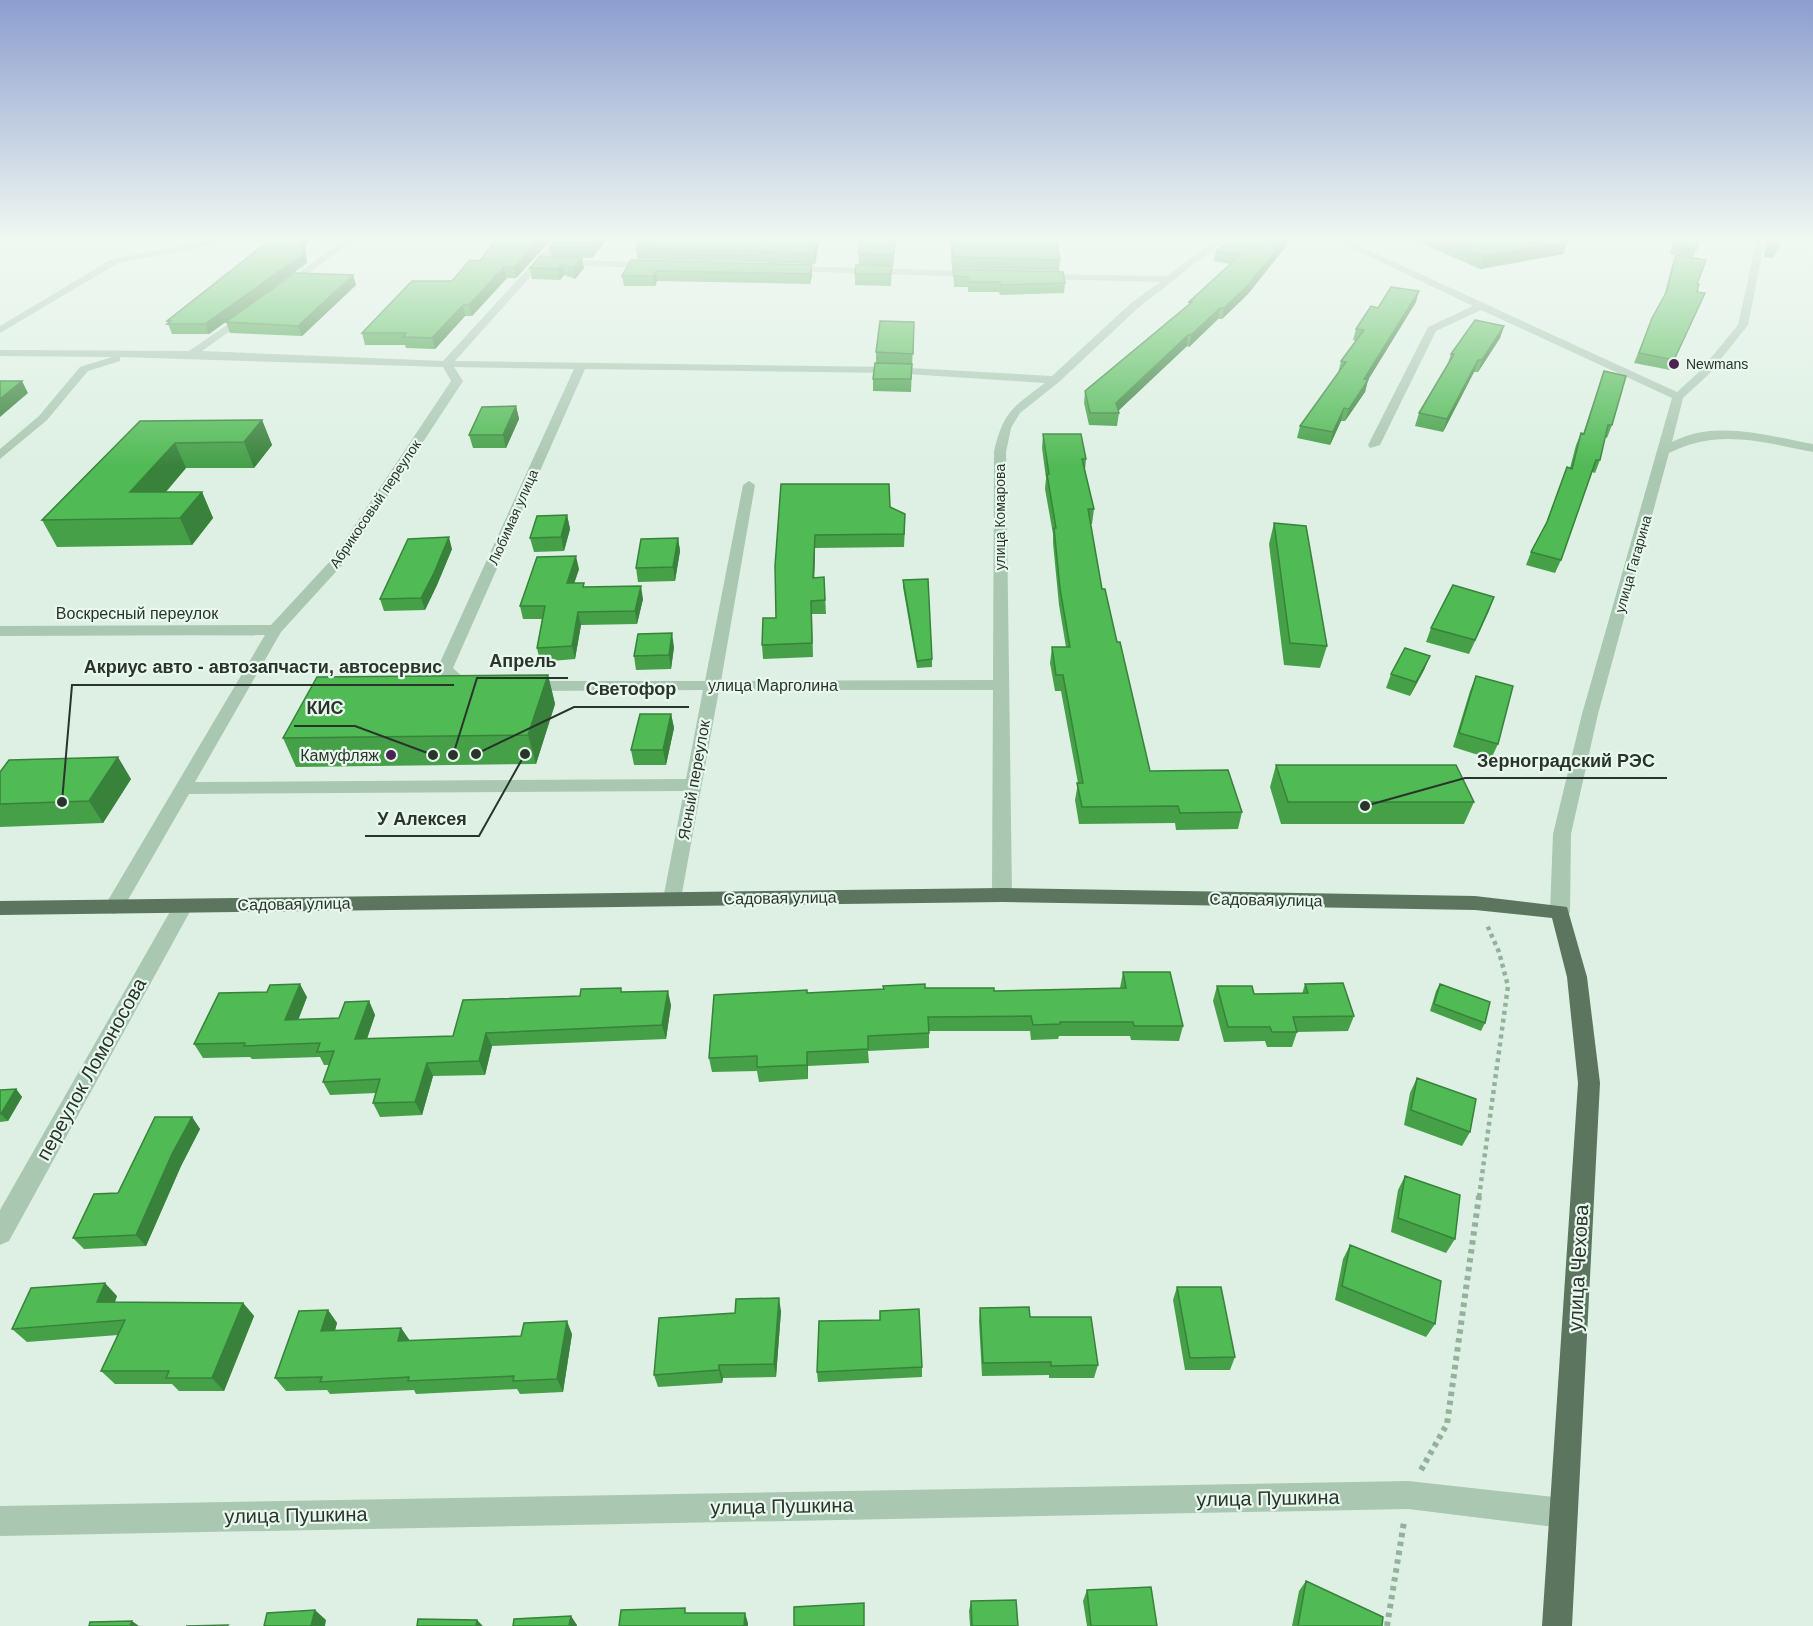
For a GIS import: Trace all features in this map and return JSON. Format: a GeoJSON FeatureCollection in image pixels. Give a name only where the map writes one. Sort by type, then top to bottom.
{"type":"FeatureCollection","features":[{"type":"Feature","properties":{"kind":"main road","name":"Садовая улица"},"geometry":{"type":"LineString","coordinates":[[0,908],[1002,895],[1475,903],[1560,912]]}},
{"type":"Feature","properties":{"kind":"main road","name":"улица Чехова"},"geometry":{"type":"LineString","coordinates":[[1557,1626],[1589,1083],[1577,977],[1560,912]]}},
{"type":"Feature","properties":{"kind":"street"},"geometry":{"type":"LineString","coordinates":[[0,330],[25,315]]}},
{"type":"Feature","properties":{"kind":"street"},"geometry":{"type":"LineString","coordinates":[[192,354],[246,315]]}},
{"type":"Feature","properties":{"kind":"street"},"geometry":{"type":"LineString","coordinates":[[446,364],[490,315]]}},
{"type":"Feature","properties":{"kind":"street","name":"улица Комарова"},"geometry":{"type":"LineString","coordinates":[[1002,895],[1000,452],[1005,428],[1015,411],[1055,380],[1125,315]]}},
{"type":"Feature","properties":{"kind":"street"},"geometry":{"type":"LineString","coordinates":[[1374,445],[1432,329],[1462,315]]}},
{"type":"Feature","properties":{"kind":"street"},"geometry":{"type":"LineString","coordinates":[[1496,315],[1678,397],[1704,373],[1743,325],[1745,315]]}},
{"type":"Feature","properties":{"kind":"street"},"geometry":{"type":"LineString","coordinates":[[0,352],[192,354],[446,364],[892,370],[1055,380]]}},
{"type":"Feature","properties":{"kind":"street"},"geometry":{"type":"LineString","coordinates":[[0,455],[43,418],[84,369],[135,354]]}},
{"type":"Feature","properties":{"kind":"street","name":"Абрикосовый переулок"},"geometry":{"type":"LineString","coordinates":[[114,907],[275,630],[338,561],[457,381],[446,364]]}},
{"type":"Feature","properties":{"kind":"street","name":"Любимая улица"},"geometry":{"type":"LineString","coordinates":[[487,686],[463,686],[445,669],[581,366]]}},
{"type":"Feature","properties":{"kind":"street","name":"улица Гагарина"},"geometry":{"type":"LineString","coordinates":[[1560,912],[1565,824],[1590,714],[1678,397]]}},
{"type":"Feature","properties":{"kind":"street"},"geometry":{"type":"LineString","coordinates":[[1665,450],[1680,440],[1713,435],[1813,448]]}},
{"type":"Feature","properties":{"kind":"street","name":"Ясный переулок"},"geometry":{"type":"LineString","coordinates":[[673,899],[749,485]]}},
{"type":"Feature","properties":{"kind":"street","name":"Воскресный переулок"},"geometry":{"type":"LineString","coordinates":[[0,632],[275,630]]}},
{"type":"Feature","properties":{"kind":"street","name":"улица Марголина"},"geometry":{"type":"LineString","coordinates":[[511,686],[1001,685]]}},
{"type":"Feature","properties":{"kind":"street"},"geometry":{"type":"LineString","coordinates":[[183,788],[693,785]]}},
{"type":"Feature","properties":{"kind":"street","name":"переулок Ломоносова"},"geometry":{"type":"LineString","coordinates":[[0,1233],[183,906]]}},
{"type":"Feature","properties":{"kind":"street","name":"улица Пушкина"},"geometry":{"type":"LineString","coordinates":[[0,1521],[1408,1495],[1563,1513]]}},
{"type":"Feature","properties":{"kind":"path"},"geometry":{"type":"LineString","coordinates":[[1387,1626],[1408,1495],[1447,1424],[1508,986],[1499,952],[1475,903]]}},
{"type":"Feature","properties":{"kind":"building"},"geometry":{"type":"Polygon","coordinates":[[[175,315],[218,315],[205,324],[167,324],[171,321],[167,321],[175,315]]]}},
{"type":"Feature","properties":{"kind":"building"},"geometry":{"type":"Polygon","coordinates":[[[236,315],[310,315],[298,326],[226,322],[236,315]]]}},
{"type":"Feature","properties":{"kind":"building"},"geometry":{"type":"Polygon","coordinates":[[[379,315],[454,315],[432,338],[403,337],[406,333],[362,333],[379,315]]]}},
{"type":"Feature","properties":{"kind":"building"},"geometry":{"type":"Polygon","coordinates":[[[1177,315],[1213,315],[1116,403],[1119,413],[1090,413],[1085,391],[1177,315]]]}},
{"type":"Feature","properties":{"kind":"building"},"geometry":{"type":"Polygon","coordinates":[[[1365,315],[1404,315],[1364,379],[1368,380],[1349,409],[1344,408],[1333,432],[1300,426],[1346,362],[1341,361],[1364,330],[1356,329],[1365,315]]]}},
{"type":"Feature","properties":{"kind":"building"},"geometry":{"type":"Polygon","coordinates":[[[1654,315],[1695,315],[1674,360],[1639,353],[1654,315]]]}},
{"type":"Feature","properties":{"kind":"building"},"geometry":{"type":"Polygon","coordinates":[[[1475,320],[1504,326],[1482,360],[1478,360],[1447,419],[1419,413],[1454,354],[1451,354],[1475,320]]]}},
{"type":"Feature","properties":{"kind":"building"},"geometry":{"type":"Polygon","coordinates":[[[880,321],[914,322],[913,354],[876,352],[880,321]]]}},
{"type":"Feature","properties":{"kind":"building"},"geometry":{"type":"Polygon","coordinates":[[[875,363],[912,364],[911,379],[873,379],[875,363]]]}},
{"type":"Feature","properties":{"kind":"building"},"geometry":{"type":"Polygon","coordinates":[[[1604,371],[1626,376],[1612,425],[1608,425],[1600,460],[1596,460],[1561,560],[1531,552],[1547,522],[1567,467],[1572,469],[1581,433],[1584,434],[1604,371]]]}},
{"type":"Feature","properties":{"kind":"building"},"geometry":{"type":"Polygon","coordinates":[[[0,381],[22,381],[0,399],[0,381]]]}},
{"type":"Feature","properties":{"kind":"building"},"geometry":{"type":"Polygon","coordinates":[[[516,406],[503,435],[469,435],[482,407],[516,406]]]}},
{"type":"Feature","properties":{"kind":"building"},"geometry":{"type":"Polygon","coordinates":[[[262,420],[244,442],[175,443],[130,492],[202,492],[180,518],[42,520],[140,421],[262,420]]]}},
{"type":"Feature","properties":{"kind":"building"},"geometry":{"type":"Polygon","coordinates":[[[1043,434],[1081,434],[1086,459],[1082,459],[1094,509],[1088,509],[1102,589],[1105,589],[1117,642],[1120,642],[1150,771],[1228,770],[1242,812],[1180,813],[1178,806],[1082,807],[1077,783],[1083,783],[1063,675],[1056,675],[1052,647],[1070,647],[1060,589],[1054,528],[1056,528],[1043,434]]]}},
{"type":"Feature","properties":{"kind":"building"},"geometry":{"type":"Polygon","coordinates":[[[781,484],[889,484],[890,507],[905,514],[904,534],[815,535],[813,578],[824,577],[825,600],[811,601],[812,643],[762,645],[763,618],[776,618],[775,566],[781,484]]]}},
{"type":"Feature","properties":{"kind":"building"},"geometry":{"type":"Polygon","coordinates":[[[567,515],[561,537],[530,538],[537,516],[567,515]]]}},
{"type":"Feature","properties":{"kind":"building"},"geometry":{"type":"Polygon","coordinates":[[[1274,523],[1306,526],[1327,646],[1290,643],[1274,523]]]}},
{"type":"Feature","properties":{"kind":"building"},"geometry":{"type":"Polygon","coordinates":[[[449,537],[421,598],[380,599],[408,539],[449,537]]]}},
{"type":"Feature","properties":{"kind":"building"},"geometry":{"type":"Polygon","coordinates":[[[678,538],[673,567],[636,568],[641,539],[678,538]]]}},
{"type":"Feature","properties":{"kind":"building"},"geometry":{"type":"Polygon","coordinates":[[[576,556],[567,583],[584,583],[583,587],[641,586],[635,611],[578,612],[572,646],[537,648],[545,606],[520,606],[537,557],[576,556]]]}},
{"type":"Feature","properties":{"kind":"building"},"geometry":{"type":"Polygon","coordinates":[[[928,579],[932,659],[917,661],[903,580],[928,579]]]}},
{"type":"Feature","properties":{"kind":"building"},"geometry":{"type":"Polygon","coordinates":[[[1453,585],[1494,597],[1475,640],[1431,628],[1453,585]]]}},
{"type":"Feature","properties":{"kind":"building"},"geometry":{"type":"Polygon","coordinates":[[[672,633],[669,655],[634,656],[638,634],[672,633]]]}},
{"type":"Feature","properties":{"kind":"building"},"geometry":{"type":"Polygon","coordinates":[[[1405,648],[1430,656],[1416,682],[1391,674],[1405,648]]]}},
{"type":"Feature","properties":{"kind":"building"},"geometry":{"type":"Polygon","coordinates":[[[548,675],[528,735],[283,738],[317,677],[548,675]]]}},
{"type":"Feature","properties":{"kind":"building"},"geometry":{"type":"Polygon","coordinates":[[[1476,676],[1513,686],[1498,744],[1459,733],[1476,676]]]}},
{"type":"Feature","properties":{"kind":"building"},"geometry":{"type":"Polygon","coordinates":[[[640,714],[671,714],[663,750],[631,750],[640,714]]]}},
{"type":"Feature","properties":{"kind":"building"},"geometry":{"type":"Polygon","coordinates":[[[118,757],[89,801],[0,804],[0,772],[9,760],[118,757]]]}},
{"type":"Feature","properties":{"kind":"building"},"geometry":{"type":"Polygon","coordinates":[[[1276,765],[1456,765],[1474,802],[1288,802],[1276,765]]]}},
{"type":"Feature","properties":{"kind":"building"},"geometry":{"type":"Polygon","coordinates":[[[1123,972],[1170,972],[1183,1026],[1134,1026],[1133,1022],[1060,1022],[1060,1024],[1033,1025],[1031,1016],[928,1017],[929,1033],[868,1036],[868,1049],[807,1052],[807,1065],[757,1067],[757,1056],[709,1058],[714,995],[884,989],[883,986],[925,984],[925,988],[994,988],[994,991],[1126,988],[1123,972]]]}},
{"type":"Feature","properties":{"kind":"building"},"geometry":{"type":"Polygon","coordinates":[[[1343,983],[1354,1016],[1293,1017],[1297,1032],[1272,1032],[1270,1027],[1228,1027],[1217,986],[1252,986],[1254,994],[1308,993],[1305,984],[1343,983]]]}},
{"type":"Feature","properties":{"kind":"building"},"geometry":{"type":"Polygon","coordinates":[[[300,984],[285,1020],[339,1018],[345,1002],[369,1001],[355,1039],[453,1036],[463,1000],[580,996],[581,989],[621,988],[621,992],[668,991],[662,1025],[486,1033],[479,1061],[427,1063],[415,1102],[373,1103],[380,1079],[323,1082],[334,1051],[317,1052],[320,1043],[244,1046],[245,1043],[194,1044],[219,993],[267,992],[270,985],[300,984]]]}},
{"type":"Feature","properties":{"kind":"building"},"geometry":{"type":"Polygon","coordinates":[[[1440,984],[1490,1002],[1485,1023],[1434,1004],[1440,984]]]}},
{"type":"Feature","properties":{"kind":"building"},"geometry":{"type":"Polygon","coordinates":[[[1417,1078],[1476,1099],[1470,1132],[1411,1110],[1417,1078]]]}},
{"type":"Feature","properties":{"kind":"building"},"geometry":{"type":"Polygon","coordinates":[[[16,1089],[1,1114],[0,1114],[0,1090],[16,1089]]]}},
{"type":"Feature","properties":{"kind":"building"},"geometry":{"type":"Polygon","coordinates":[[[155,1117],[192,1117],[172,1154],[136,1235],[73,1238],[94,1194],[118,1193],[155,1117]]]}},
{"type":"Feature","properties":{"kind":"building"},"geometry":{"type":"Polygon","coordinates":[[[1405,1176],[1460,1195],[1455,1239],[1398,1218],[1405,1176]]]}},
{"type":"Feature","properties":{"kind":"building"},"geometry":{"type":"Polygon","coordinates":[[[1350,1245],[1441,1281],[1435,1324],[1342,1286],[1350,1245]]]}},
{"type":"Feature","properties":{"kind":"building"},"geometry":{"type":"Polygon","coordinates":[[[105,1283],[97,1302],[243,1303],[212,1378],[166,1378],[169,1371],[101,1371],[125,1320],[12,1329],[31,1288],[105,1283]]]}},
{"type":"Feature","properties":{"kind":"building"},"geometry":{"type":"Polygon","coordinates":[[[1177,1287],[1221,1287],[1235,1357],[1190,1358],[1177,1287]]]}},
{"type":"Feature","properties":{"kind":"building"},"geometry":{"type":"Polygon","coordinates":[[[779,1298],[774,1364],[719,1365],[719,1370],[654,1375],[659,1318],[735,1313],[736,1299],[779,1298]]]}},
{"type":"Feature","properties":{"kind":"building"},"geometry":{"type":"Polygon","coordinates":[[[1029,1307],[1030,1317],[1091,1317],[1098,1365],[1051,1366],[1051,1362],[983,1363],[980,1308],[1029,1307]]]}},
{"type":"Feature","properties":{"kind":"building"},"geometry":{"type":"Polygon","coordinates":[[[919,1309],[922,1367],[817,1372],[819,1321],[880,1320],[880,1311],[919,1309]]]}},
{"type":"Feature","properties":{"kind":"building"},"geometry":{"type":"Polygon","coordinates":[[[328,1310],[321,1331],[401,1328],[398,1341],[521,1336],[524,1323],[567,1321],[557,1379],[513,1381],[514,1376],[408,1381],[409,1377],[320,1382],[322,1377],[275,1378],[299,1311],[328,1310]]]}},
{"type":"Feature","properties":{"kind":"building"},"geometry":{"type":"Polygon","coordinates":[[[1306,1581],[1383,1617],[1382,1626],[1298,1626],[1306,1581]]]}},
{"type":"Feature","properties":{"kind":"building"},"geometry":{"type":"Polygon","coordinates":[[[1151,1587],[1157,1626],[1091,1626],[1087,1590],[1151,1587]]]}},
{"type":"Feature","properties":{"kind":"building"},"geometry":{"type":"Polygon","coordinates":[[[1016,1600],[1018,1626],[972,1626],[971,1601],[1016,1600]]]}},
{"type":"Feature","properties":{"kind":"building"},"geometry":{"type":"Polygon","coordinates":[[[864,1603],[864,1626],[794,1626],[794,1607],[864,1603]]]}},
{"type":"Feature","properties":{"kind":"building"},"geometry":{"type":"Polygon","coordinates":[[[685,1608],[685,1613],[745,1613],[744,1626],[619,1626],[621,1610],[685,1608]]]}},
{"type":"Feature","properties":{"kind":"building"},"geometry":{"type":"Polygon","coordinates":[[[315,1610],[311,1626],[264,1626],[267,1613],[315,1610]]]}},
{"type":"Feature","properties":{"kind":"building"},"geometry":{"type":"Polygon","coordinates":[[[571,1616],[569,1626],[513,1626],[514,1619],[571,1616]]]}},
{"type":"Feature","properties":{"kind":"building"},"geometry":{"type":"Polygon","coordinates":[[[418,1619],[477,1620],[476,1626],[417,1626],[418,1619]]]}},
{"type":"Feature","properties":{"kind":"building"},"geometry":{"type":"Polygon","coordinates":[[[132,1621],[130,1626],[89,1626],[90,1622],[132,1621]]]}},
{"type":"Feature","properties":{"kind":"place","name":"Newmans"},"geometry":{"type":"Point","coordinates":[1674,364]}},
{"type":"Feature","properties":{"kind":"place","name":"Светофор"},"geometry":{"type":"Point","coordinates":[476,754]}},
{"type":"Feature","properties":{"kind":"place","name":"У Алексея"},"geometry":{"type":"Point","coordinates":[525,754]}},
{"type":"Feature","properties":{"kind":"place","name":"Камуфляж"},"geometry":{"type":"Point","coordinates":[391,755]}},
{"type":"Feature","properties":{"kind":"place","name":"КИС"},"geometry":{"type":"Point","coordinates":[433,755]}},
{"type":"Feature","properties":{"kind":"place","name":"Апрель"},"geometry":{"type":"Point","coordinates":[453,755]}},
{"type":"Feature","properties":{"kind":"place","name":"Акриус авто - автозапчасти, автосервис"},"geometry":{"type":"Point","coordinates":[62,802]}},
{"type":"Feature","properties":{"kind":"place","name":"Зерноградский РЭС"},"geometry":{"type":"Point","coordinates":[1365,806]}}]}
